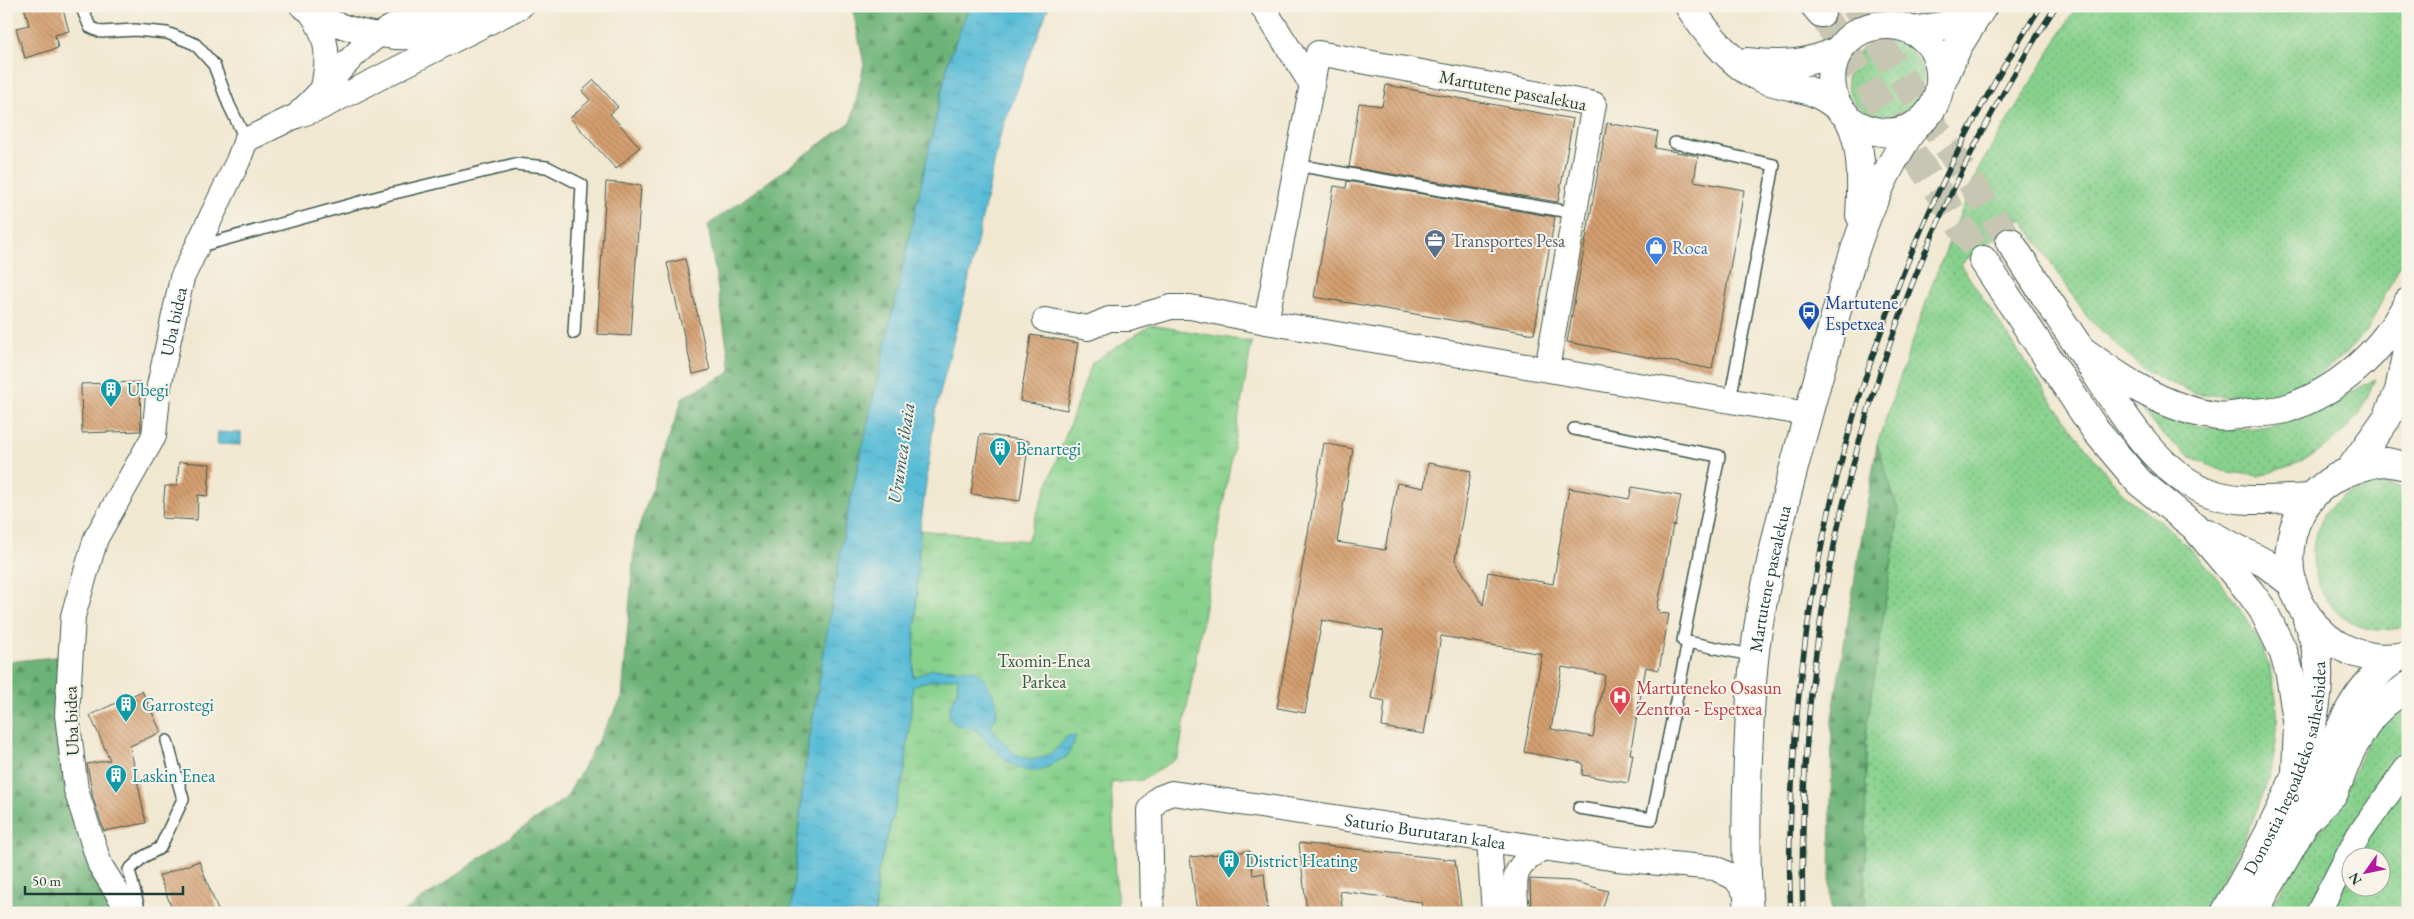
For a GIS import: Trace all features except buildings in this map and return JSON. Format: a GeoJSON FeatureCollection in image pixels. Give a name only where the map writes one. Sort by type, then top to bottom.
{"type":"FeatureCollection","features":[{"type":"Feature","properties":{"kind":"main road"},"geometry":{"type":"LineString","coordinates":[[1689,6],[1708,33],[1736,60],[1758,77],[1818,93],[1845,115]]}},
{"type":"Feature","properties":{"kind":"main road","name":"Martutene pasealekua"},"geometry":{"type":"LineString","coordinates":[[1857,240],[1860,220],[1861,180],[1856,140],[1834,96],[1831,80],[1833,65],[1839,50],[1850,37],[1865,28],[1900,21],[1947,25],[1981,8]]}},
{"type":"Feature","properties":{"kind":"main road","name":"Martutene pasealekua"},"geometry":{"type":"LineString","coordinates":[[1748,904],[1746,844],[1755,656],[1761,612],[1776,538],[1808,414],[1857,240],[1882,179],[1915,126],[1933,108],[1941,84],[1958,46],[1981,8]]}},
{"type":"Feature","properties":{"kind":"main road","name":"Martutene pasealekua"},"geometry":{"type":"LineString","coordinates":[[1900,21],[1926,40],[1935,53],[1940,68],[1941,84]]}},
{"type":"Feature","properties":{"kind":"main road"},"geometry":{"type":"LineString","coordinates":[[1736,60],[1792,65],[1816,60],[1839,50]]}},
{"type":"Feature","properties":{"kind":"main road","name":"Martutene pasealekua"},"geometry":{"type":"LineString","coordinates":[[1845,115],[1861,128],[1888,134],[1915,126]]}},
{"type":"Feature","properties":{"kind":"main road"},"geometry":{"type":"LineString","coordinates":[[2010,242],[2126,417],[2151,449],[2177,474],[2205,491],[2239,500],[2310,498]]}},
{"type":"Feature","properties":{"kind":"main road"},"geometry":{"type":"LineString","coordinates":[[1983,260],[2096,431],[2139,482],[2194,526],[2250,592],[2267,617],[2283,651],[2294,697],[2298,727],[2296,772]]}},
{"type":"Feature","properties":{"kind":"main road"},"geometry":{"type":"LineString","coordinates":[[2079,348],[2114,374],[2166,402],[2218,416],[2284,410],[2323,394],[2365,362],[2402,314],[2408,302]]}},
{"type":"Feature","properties":{"kind":"main road"},"geometry":{"type":"LineString","coordinates":[[2348,471],[2387,418],[2399,391],[2408,346]]}},
{"type":"Feature","properties":{"kind":"main road"},"geometry":{"type":"LineString","coordinates":[[2402,656],[2372,657],[2346,650],[2324,636],[2307,617],[2297,601],[2291,583],[2288,553],[2295,524],[2310,498],[2330,480],[2348,471],[2385,462],[2408,466]]}},
{"type":"Feature","properties":{"kind":"main road"},"geometry":{"type":"LineString","coordinates":[[2194,526],[2265,563],[2291,583]]}},
{"type":"Feature","properties":{"kind":"main road","name":"Donostia hegoaldeko saihesbidea"},"geometry":{"type":"LineString","coordinates":[[2224,913],[2278,818],[2313,720],[2317,689],[2317,655],[2307,617]]}},
{"type":"Feature","properties":{"kind":"main road","name":"Donostia hegoaldeko saihesbidea"},"geometry":{"type":"LineString","coordinates":[[2254,913],[2303,824],[2347,711],[2381,669],[2402,656]]}},
{"type":"Feature","properties":{"kind":"main road"},"geometry":{"type":"LineString","coordinates":[[2303,824],[2334,793],[2351,750],[2371,717],[2384,704],[2408,686]]}},
{"type":"Feature","properties":{"kind":"street"},"geometry":{"type":"LineString","coordinates":[[296,116],[348,61],[378,35],[406,20],[481,11],[500,6]]}},
{"type":"Feature","properties":{"kind":"street"},"geometry":{"type":"LineString","coordinates":[[246,140],[296,116],[320,108],[522,6]]}},
{"type":"Feature","properties":{"kind":"street"},"geometry":{"type":"LineString","coordinates":[[1262,6],[1312,85]]}},
{"type":"Feature","properties":{"kind":"street"},"geometry":{"type":"LineString","coordinates":[[306,9],[345,27],[378,35],[411,38],[439,36],[480,28]]}},
{"type":"Feature","properties":{"kind":"street"},"geometry":{"type":"LineString","coordinates":[[306,9],[321,27],[328,51],[323,88]]}},
{"type":"Feature","properties":{"kind":"street","name":"Martutene pasealekua"},"geometry":{"type":"LineString","coordinates":[[1266,322],[1318,53],[1594,104],[1547,370]]}},
{"type":"Feature","properties":{"kind":"street","name":"Uba bidea"},"geometry":{"type":"LineString","coordinates":[[130,913],[100,865],[76,790],[67,715],[73,616],[96,538],[154,436],[159,386],[182,278],[238,162],[246,140]]}},
{"type":"Feature","properties":{"kind":"street"},"geometry":{"type":"LineString","coordinates":[[1045,320],[1088,328],[1109,319],[1129,319],[1171,307],[1190,307],[1266,322],[1808,414]]}},
{"type":"Feature","properties":{"kind":"street"},"geometry":{"type":"LineString","coordinates":[[2318,913],[2358,836],[2408,766]]}},
{"type":"Feature","properties":{"kind":"street","name":"Saturio Burutaran kalea"},"geometry":{"type":"LineString","coordinates":[[1152,913],[1150,818],[1153,803],[1165,794],[1617,859],[1715,868]]}},
{"type":"Feature","properties":{"kind":"street"},"geometry":{"type":"LineString","coordinates":[[1489,840],[1494,913]]}},
{"type":"Feature","properties":{"kind":"street"},"geometry":{"type":"LineString","coordinates":[[1715,868],[1735,860],[1746,844]]}},
{"type":"Feature","properties":{"kind":"street"},"geometry":{"type":"LineString","coordinates":[[1517,913],[1514,884],[1517,871],[1522,862],[1543,848]]}},
{"type":"Feature","properties":{"kind":"street"},"geometry":{"type":"LineString","coordinates":[[1715,868],[1735,878],[1748,904]]}},
{"type":"Feature","properties":{"kind":"lane"},"geometry":{"type":"LineString","coordinates":[[81,6],[90,26],[101,32],[135,30],[167,33],[195,44],[214,64],[229,105],[246,140]]}},
{"type":"Feature","properties":{"kind":"lane"},"geometry":{"type":"LineString","coordinates":[[1675,143],[1774,165],[1730,400]]}},
{"type":"Feature","properties":{"kind":"lane"},"geometry":{"type":"LineString","coordinates":[[197,247],[382,196],[516,164],[547,167],[582,185],[574,333]]}},
{"type":"Feature","properties":{"kind":"lane"},"geometry":{"type":"LineString","coordinates":[[1296,165],[1575,213]]}},
{"type":"Feature","properties":{"kind":"lane"},"geometry":{"type":"LineString","coordinates":[[1574,429],[1719,456],[1683,641],[1755,656]]}},
{"type":"Feature","properties":{"kind":"lane"},"geometry":{"type":"LineString","coordinates":[[1579,808],[1652,820],[1688,642]]}},
{"type":"Feature","properties":{"kind":"lane"},"geometry":{"type":"LineString","coordinates":[[140,913],[129,870],[143,857],[160,848],[183,799],[167,741]]}},
{"type":"Feature","properties":{"kind":"green space"},"geometry":{"type":"Polygon","coordinates":[[[852,6],[969,6],[949,59],[845,525],[804,773],[791,913],[402,913],[566,798],[622,698],[635,539],[683,397],[731,372],[708,225],[851,122],[864,64],[852,6]]]}},
{"type":"Feature","properties":{"kind":"green space"},"geometry":{"type":"Polygon","coordinates":[[[1904,6],[1951,6],[1940,12],[1920,15],[1908,11],[1904,6]]]}},
{"type":"Feature","properties":{"kind":"green space"},"geometry":{"type":"Polygon","coordinates":[[[2077,6],[2408,6],[2408,249],[2367,331],[2343,356],[2310,381],[2279,393],[2240,398],[2194,393],[2147,372],[2088,318],[2022,219],[1960,264],[2057,408],[2098,463],[2125,496],[2163,524],[2195,554],[2210,570],[2244,615],[2266,658],[2276,700],[2276,740],[2267,781],[2251,823],[2229,867],[2202,913],[1865,913],[1866,732],[1899,513],[1877,444],[1933,282],[1979,168],[2077,6]]]}},
{"type":"Feature","properties":{"kind":"green space"},"geometry":{"type":"Polygon","coordinates":[[[1885,41],[1900,44],[1912,52],[1920,64],[1923,79],[1920,94],[1912,106],[1900,114],[1885,117],[1870,114],[1858,106],[1850,94],[1847,79],[1850,64],[1858,52],[1870,44],[1885,41]]]}},
{"type":"Feature","properties":{"kind":"green space","name":"Txomin-Enea Parkea"},"geometry":{"type":"Polygon","coordinates":[[[1151,325],[1252,342],[1178,758],[1142,780],[1111,783],[1118,913],[875,913],[877,875],[905,771],[912,697],[920,530],[1027,541],[1092,363],[1151,325]]]}},
{"type":"Feature","properties":{"kind":"green space"},"geometry":{"type":"Polygon","coordinates":[[[2375,379],[2360,413],[2336,439],[2301,462],[2259,476],[2222,471],[2187,455],[2156,428],[2136,403],[2182,422],[2236,429],[2261,427],[2306,415],[2375,379]]]}},
{"type":"Feature","properties":{"kind":"green space"},"geometry":{"type":"Polygon","coordinates":[[[1877,444],[1899,513],[1866,732],[1865,913],[1831,913],[1832,718],[1877,444]]]}},
{"type":"Feature","properties":{"kind":"green space"},"geometry":{"type":"Polygon","coordinates":[[[2380,484],[2408,489],[2408,626],[2390,630],[2362,627],[2343,617],[2328,602],[2318,582],[2313,561],[2315,539],[2322,519],[2337,501],[2352,492],[2380,484]]]}},
{"type":"Feature","properties":{"kind":"green space"},"geometry":{"type":"Polygon","coordinates":[[[64,656],[85,852],[115,913],[6,913],[6,662],[64,656]]]}},
{"type":"Feature","properties":{"kind":"green space"},"geometry":{"type":"Polygon","coordinates":[[[2408,694],[2408,913],[2267,913],[2294,868],[2332,815],[2354,774],[2367,740],[2408,694]]]}},
{"type":"Feature","properties":{"kind":"water","name":"Urumea ibaia"},"geometry":{"type":"Polygon","coordinates":[[[969,6],[1049,6],[1001,132],[967,287],[935,413],[920,530],[913,677],[932,669],[974,670],[984,678],[996,700],[997,714],[995,720],[990,725],[1008,747],[1017,755],[1026,759],[1046,756],[1068,736],[1076,736],[1067,757],[1042,769],[1026,770],[1002,757],[977,731],[972,728],[959,726],[952,721],[949,708],[957,692],[958,677],[924,682],[913,686],[905,771],[877,875],[875,913],[791,913],[804,773],[845,525],[949,59],[969,6]]]}},
{"type":"Feature","properties":{"kind":"water"},"geometry":{"type":"Polygon","coordinates":[[[218,432],[241,433],[241,445],[217,444],[218,432]]]}},
{"type":"Feature","properties":{"kind":"tunnel"},"geometry":{"type":"LineString","coordinates":[[1855,6],[2010,242]]}},
{"type":"Feature","properties":{"kind":"tunnel"},"geometry":{"type":"LineString","coordinates":[[1821,13],[1983,260]]}},
{"type":"Feature","properties":{"kind":"railway"},"geometry":{"type":"LineString","coordinates":[[1791,913],[1791,805],[1802,668],[1817,568],[1839,469],[1868,371],[1902,276],[1942,183],[1989,93],[2041,6]]}},
{"type":"Feature","properties":{"kind":"railway"},"geometry":{"type":"LineString","coordinates":[[1803,913],[1802,859],[1805,769],[1814,668],[1830,567],[1852,468],[1881,371],[1915,276],[1956,183],[2003,93],[2056,6]]}},
{"type":"Feature","properties":{"kind":"place","name":"Transportes Pesa"},"geometry":{"type":"Point","coordinates":[1435,259]}},
{"type":"Feature","properties":{"kind":"place","name":"Roca"},"geometry":{"type":"Point","coordinates":[1656,266]}},
{"type":"Feature","properties":{"kind":"place","name":"Martutene Espetxea"},"geometry":{"type":"Point","coordinates":[1809,331]}},
{"type":"Feature","properties":{"kind":"place","name":"Ubegi"},"geometry":{"type":"Point","coordinates":[111,408]}},
{"type":"Feature","properties":{"kind":"place","name":"Benartegi"},"geometry":{"type":"Point","coordinates":[1000,467]}},
{"type":"Feature","properties":{"kind":"place","name":"Martuteneko Osasun Zentroa - Espetxea"},"geometry":{"type":"Point","coordinates":[1620,716]}},
{"type":"Feature","properties":{"kind":"place","name":"Garrostegi"},"geometry":{"type":"Point","coordinates":[126,723]}},
{"type":"Feature","properties":{"kind":"place","name":"Laskin Enea"},"geometry":{"type":"Point","coordinates":[116,794]}},
{"type":"Feature","properties":{"kind":"place","name":"District Heating"},"geometry":{"type":"Point","coordinates":[1229,879]}}]}
